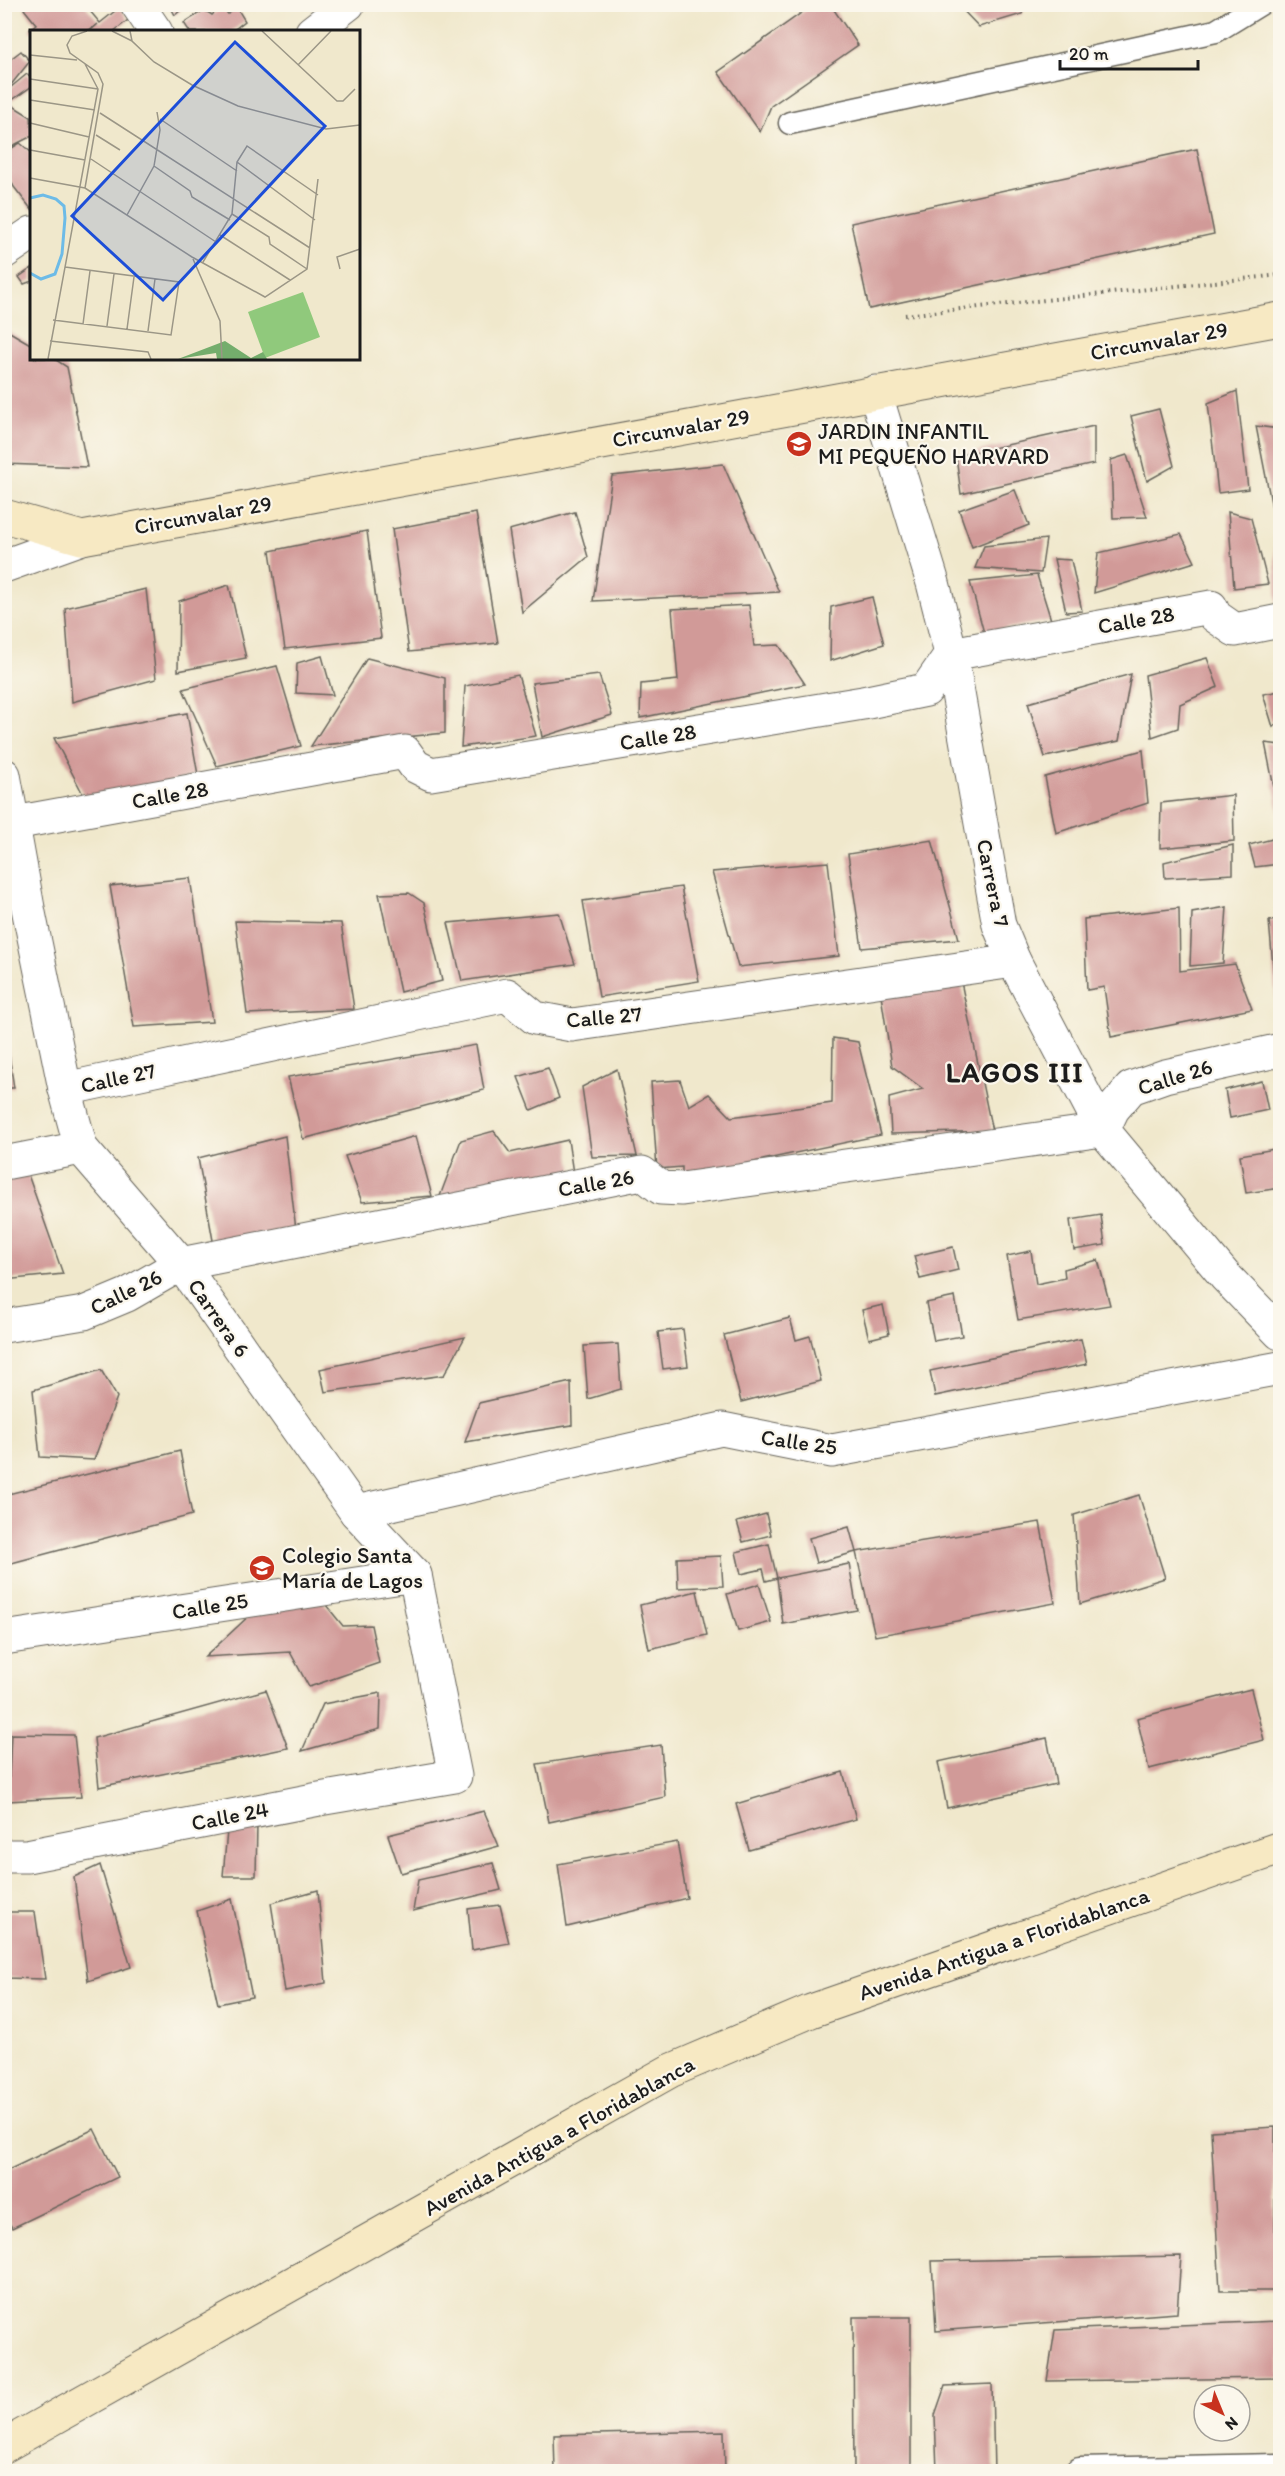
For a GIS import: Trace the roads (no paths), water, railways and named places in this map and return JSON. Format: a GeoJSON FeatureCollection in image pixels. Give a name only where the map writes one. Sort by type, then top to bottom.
{"type":"FeatureCollection","features":[{"type":"Feature","properties":{"kind":"street"},"geometry":{"type":"LineString","coordinates":[[137,4],[155,30]]}},
{"type":"Feature","properties":{"kind":"street"},"geometry":{"type":"LineString","coordinates":[[315,30],[348,4]]}},
{"type":"Feature","properties":{"kind":"street"},"geometry":{"type":"LineString","coordinates":[[4,252],[30,234]]}},
{"type":"Feature","properties":{"kind":"street","name":"Circunvalar 29"},"geometry":{"type":"LineString","coordinates":[[82,538],[1281,319]]}},
{"type":"Feature","properties":{"kind":"street","name":"Carrera 7"},"geometry":{"type":"LineString","coordinates":[[874,392],[933,583],[951,654],[999,925],[1014,961],[1103,1130],[1225,1276],[1281,1333]]}},
{"type":"Feature","properties":{"kind":"street"},"geometry":{"type":"LineString","coordinates":[[4,516],[82,538]]}},
{"type":"Feature","properties":{"kind":"street"},"geometry":{"type":"LineString","coordinates":[[4,566],[82,538]]}},
{"type":"Feature","properties":{"kind":"street","name":"Calle 28"},"geometry":{"type":"LineString","coordinates":[[14,823],[405,752],[414,766],[431,774],[863,703],[926,690],[951,654],[1211,607],[1215,616],[1235,630],[1281,621]]}},
{"type":"Feature","properties":{"kind":"street","name":"Carrera 6"},"geometry":{"type":"LineString","coordinates":[[4,775],[14,823],[16,910],[81,1148],[181,1264],[356,1512],[415,1575]]}},
{"type":"Feature","properties":{"kind":"street","name":"Calle 27"},"geometry":{"type":"LineString","coordinates":[[65,1089],[507,995],[535,1018],[572,1025],[1014,961]]}},
{"type":"Feature","properties":{"kind":"street","name":"Calle 26"},"geometry":{"type":"LineString","coordinates":[[4,1326],[84,1313],[127,1295],[181,1264],[642,1173],[662,1188],[682,1189],[1103,1130],[1113,1109],[1131,1088],[1165,1076],[1281,1050]]}},
{"type":"Feature","properties":{"kind":"street"},"geometry":{"type":"LineString","coordinates":[[4,1162],[81,1148]]}},
{"type":"Feature","properties":{"kind":"street","name":"Calle 25"},"geometry":{"type":"LineString","coordinates":[[356,1512],[722,1429],[832,1451],[1281,1368]]}},
{"type":"Feature","properties":{"kind":"street","name":"Calle 25"},"geometry":{"type":"LineString","coordinates":[[4,1638],[415,1575]]}},
{"type":"Feature","properties":{"kind":"street","name":"Calle 24"},"geometry":{"type":"LineString","coordinates":[[4,1856],[27,1856],[319,1799],[455,1776],[415,1575]]}},
{"type":"Feature","properties":{"kind":"street","name":"Avenida Antigua a Floridablanca"},"geometry":{"type":"LineString","coordinates":[[4,2446],[670,2071],[811,2011],[1281,1848]]}},
{"type":"Feature","properties":{"kind":"lane"},"geometry":{"type":"LineString","coordinates":[[790,123],[1216,31],[1260,4]]}},
{"type":"Feature","properties":{"kind":"lane"},"geometry":{"type":"LineString","coordinates":[[1075,2472],[1078,2469],[1281,2465]]}},
{"type":"Feature","properties":{"kind":"place","name":"JARDIN INFANTIL MI PEQUEÑO HARVARD"},"geometry":{"type":"Point","coordinates":[799,444]}},
{"type":"Feature","properties":{"kind":"place","name":"Colegio Santa María de Lagos"},"geometry":{"type":"Point","coordinates":[262,1568]}},
{"type":"Feature","properties":{"kind":"district","name":"LAGOS III"},"geometry":{"type":"Point","coordinates":[1015,1072]}}]}
